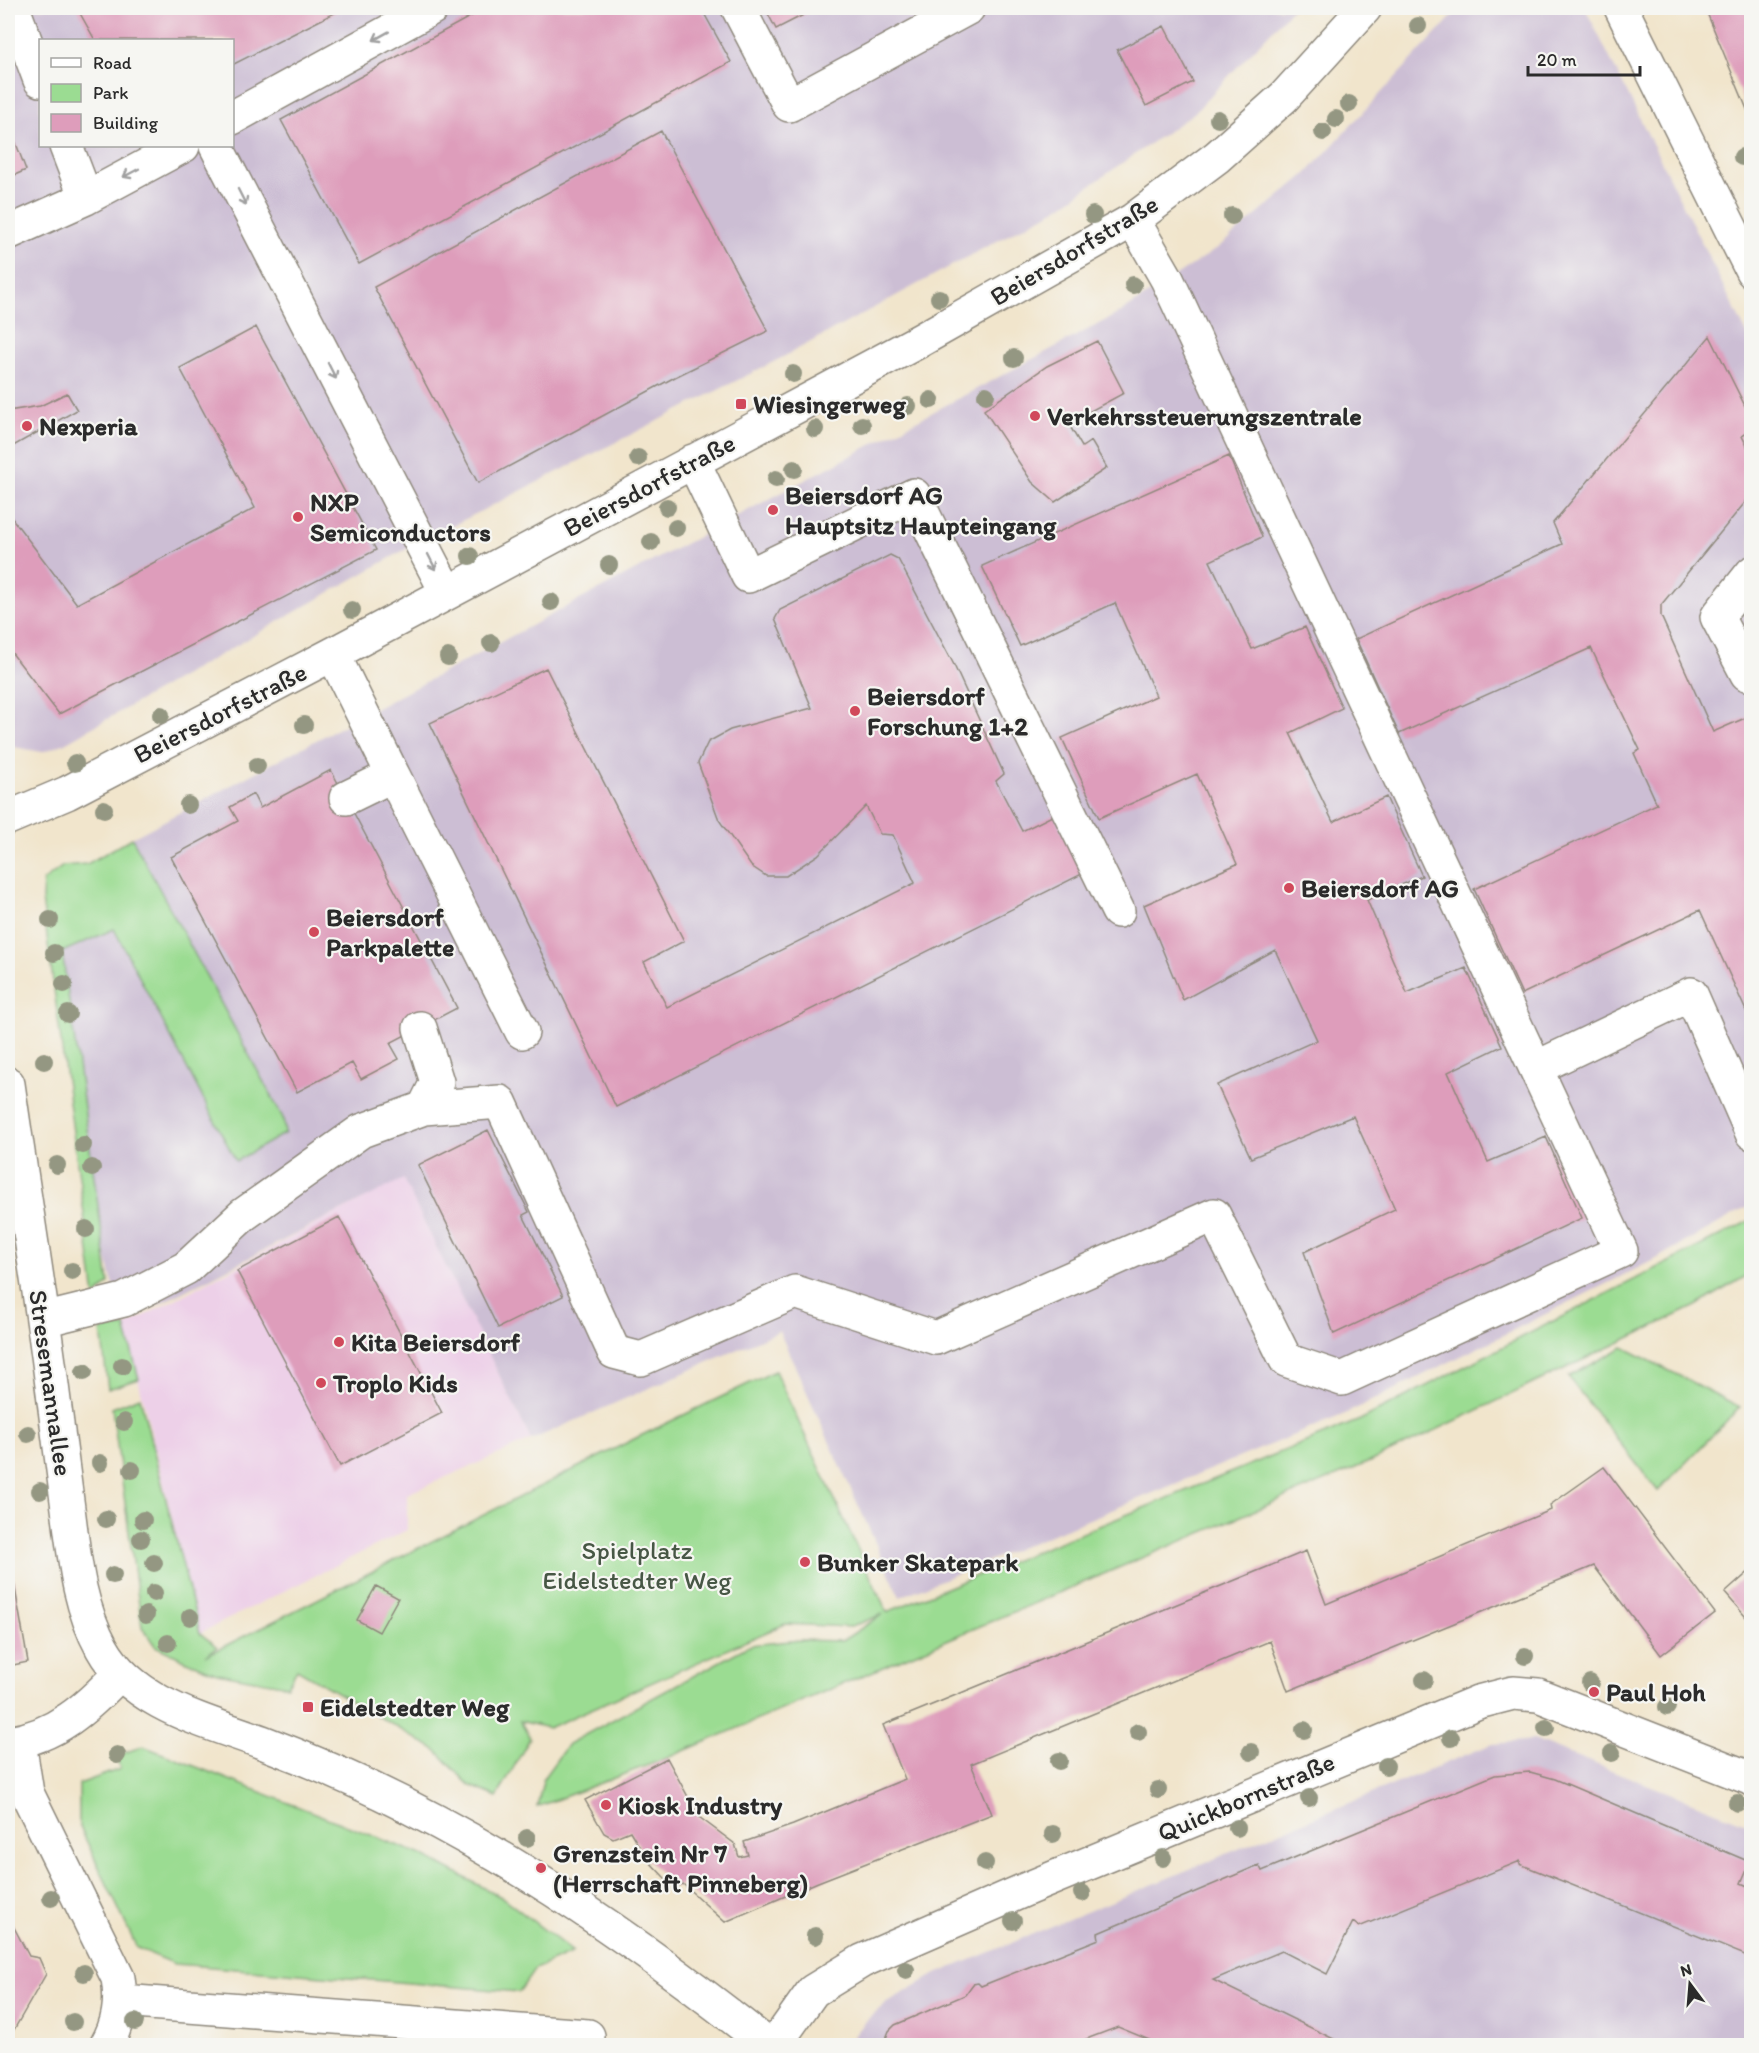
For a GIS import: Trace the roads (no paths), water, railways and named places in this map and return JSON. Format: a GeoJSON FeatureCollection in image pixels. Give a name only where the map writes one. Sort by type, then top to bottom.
{"type":"FeatureCollection","features":[{"type":"Feature","properties":{"kind":"street"},"geometry":{"type":"LineString","coordinates":[[13,8],[39,77]]}},
{"type":"Feature","properties":{"kind":"street"},"geometry":{"type":"LineString","coordinates":[[234,117],[432,8]]}},
{"type":"Feature","properties":{"kind":"street"},"geometry":{"type":"LineString","coordinates":[[738,8],[789,105],[968,8]]}},
{"type":"Feature","properties":{"kind":"street","name":"Beiersdorfstraße"},"geometry":{"type":"LineString","coordinates":[[8,818],[67,793],[333,654],[919,341],[1133,220],[1217,157],[1275,104],[1365,8]]}},
{"type":"Feature","properties":{"kind":"street"},"geometry":{"type":"LineString","coordinates":[[1621,8],[1752,271]]}},
{"type":"Feature","properties":{"kind":"street"},"geometry":{"type":"LineString","coordinates":[[66,147],[86,198]]}},
{"type":"Feature","properties":{"kind":"street"},"geometry":{"type":"LineString","coordinates":[[8,233],[86,198],[181,147]]}},
{"type":"Feature","properties":{"kind":"street"},"geometry":{"type":"LineString","coordinates":[[217,147],[447,593]]}},
{"type":"Feature","properties":{"kind":"street"},"geometry":{"type":"LineString","coordinates":[[43,1320],[124,1300],[186,1268],[243,1215],[361,1131],[424,1108],[500,1102],[614,1352],[641,1359],[795,1292],[936,1338],[1214,1215],[1286,1360],[1342,1379],[1622,1251],[1167,279],[1133,220]]}},
{"type":"Feature","properties":{"kind":"street"},"geometry":{"type":"LineString","coordinates":[[693,461],[748,576],[914,495],[1118,911]]}},
{"type":"Feature","properties":{"kind":"street"},"geometry":{"type":"LineString","coordinates":[[1752,573],[1717,617],[1747,674],[1752,671]]}},
{"type":"Feature","properties":{"kind":"street"},"geometry":{"type":"LineString","coordinates":[[333,654],[522,1032]]}},
{"type":"Feature","properties":{"kind":"street"},"geometry":{"type":"LineString","coordinates":[[346,798],[393,775]]}},
{"type":"Feature","properties":{"kind":"street"},"geometry":{"type":"LineString","coordinates":[[1536,1068],[1691,994],[1752,1133]]}},
{"type":"Feature","properties":{"kind":"street"},"geometry":{"type":"LineString","coordinates":[[420,1028],[437,1082],[424,1108]]}},
{"type":"Feature","properties":{"kind":"street","name":"Stresemannallee"},"geometry":{"type":"LineString","coordinates":[[8,1084],[43,1320],[78,1591],[90,1624],[119,1674]]}},
{"type":"Feature","properties":{"kind":"street"},"geometry":{"type":"LineString","coordinates":[[106,2046],[122,2001],[118,1978],[27,1793],[13,1743],[42,1735],[69,1721],[119,1674],[139,1690],[164,1704],[309,1761],[391,1798],[496,1852],[668,1966],[769,2046]]}},
{"type":"Feature","properties":{"kind":"street","name":"Quickbornstraße"},"geometry":{"type":"LineString","coordinates":[[774,2046],[813,1991],[862,1961],[1051,1878],[1478,1702],[1513,1693],[1538,1695],[1752,1779]]}},
{"type":"Feature","properties":{"kind":"street"},"geometry":{"type":"LineString","coordinates":[[122,2001],[588,2036]]}},
{"type":"Feature","properties":{"kind":"place","name":"Wiesingerweg"},"geometry":{"type":"Point","coordinates":[741,404]}},
{"type":"Feature","properties":{"kind":"place","name":"Verkehrssteuerungszentrale"},"geometry":{"type":"Point","coordinates":[1035,416]}},
{"type":"Feature","properties":{"kind":"place","name":"Nexperia"},"geometry":{"type":"Point","coordinates":[27,426]}},
{"type":"Feature","properties":{"kind":"place","name":"Beiersdorf AG Hauptsitz Haupteingang"},"geometry":{"type":"Point","coordinates":[773,510]}},
{"type":"Feature","properties":{"kind":"place","name":"NXP Semiconductors"},"geometry":{"type":"Point","coordinates":[298,517]}},
{"type":"Feature","properties":{"kind":"place","name":"Beiersdorf Forschung 1+2"},"geometry":{"type":"Point","coordinates":[855,711]}},
{"type":"Feature","properties":{"kind":"place","name":"Beiersdorf AG"},"geometry":{"type":"Point","coordinates":[1289,888]}},
{"type":"Feature","properties":{"kind":"place","name":"Beiersdorf Parkpalette"},"geometry":{"type":"Point","coordinates":[314,932]}},
{"type":"Feature","properties":{"kind":"place","name":"Kita Beiersdorf"},"geometry":{"type":"Point","coordinates":[339,1342]}},
{"type":"Feature","properties":{"kind":"place","name":"Troplo Kids"},"geometry":{"type":"Point","coordinates":[321,1383]}},
{"type":"Feature","properties":{"kind":"place","name":"Bunker Skatepark"},"geometry":{"type":"Point","coordinates":[805,1562]}},
{"type":"Feature","properties":{"kind":"place","name":"Paul Hoh"},"geometry":{"type":"Point","coordinates":[1594,1692]}},
{"type":"Feature","properties":{"kind":"place","name":"Eidelstedter Weg"},"geometry":{"type":"Point","coordinates":[308,1707]}},
{"type":"Feature","properties":{"kind":"place","name":"Kiosk Industry"},"geometry":{"type":"Point","coordinates":[606,1805]}},
{"type":"Feature","properties":{"kind":"place","name":"Grenzstein Nr 7 (Herrschaft Pinneberg)"},"geometry":{"type":"Point","coordinates":[541,1868]}},
{"type":"Feature","properties":{"kind":"park label","name":"Spielplatz Eidelstedter Weg"},"geometry":{"type":"Point","coordinates":[637,1564]}}]}
